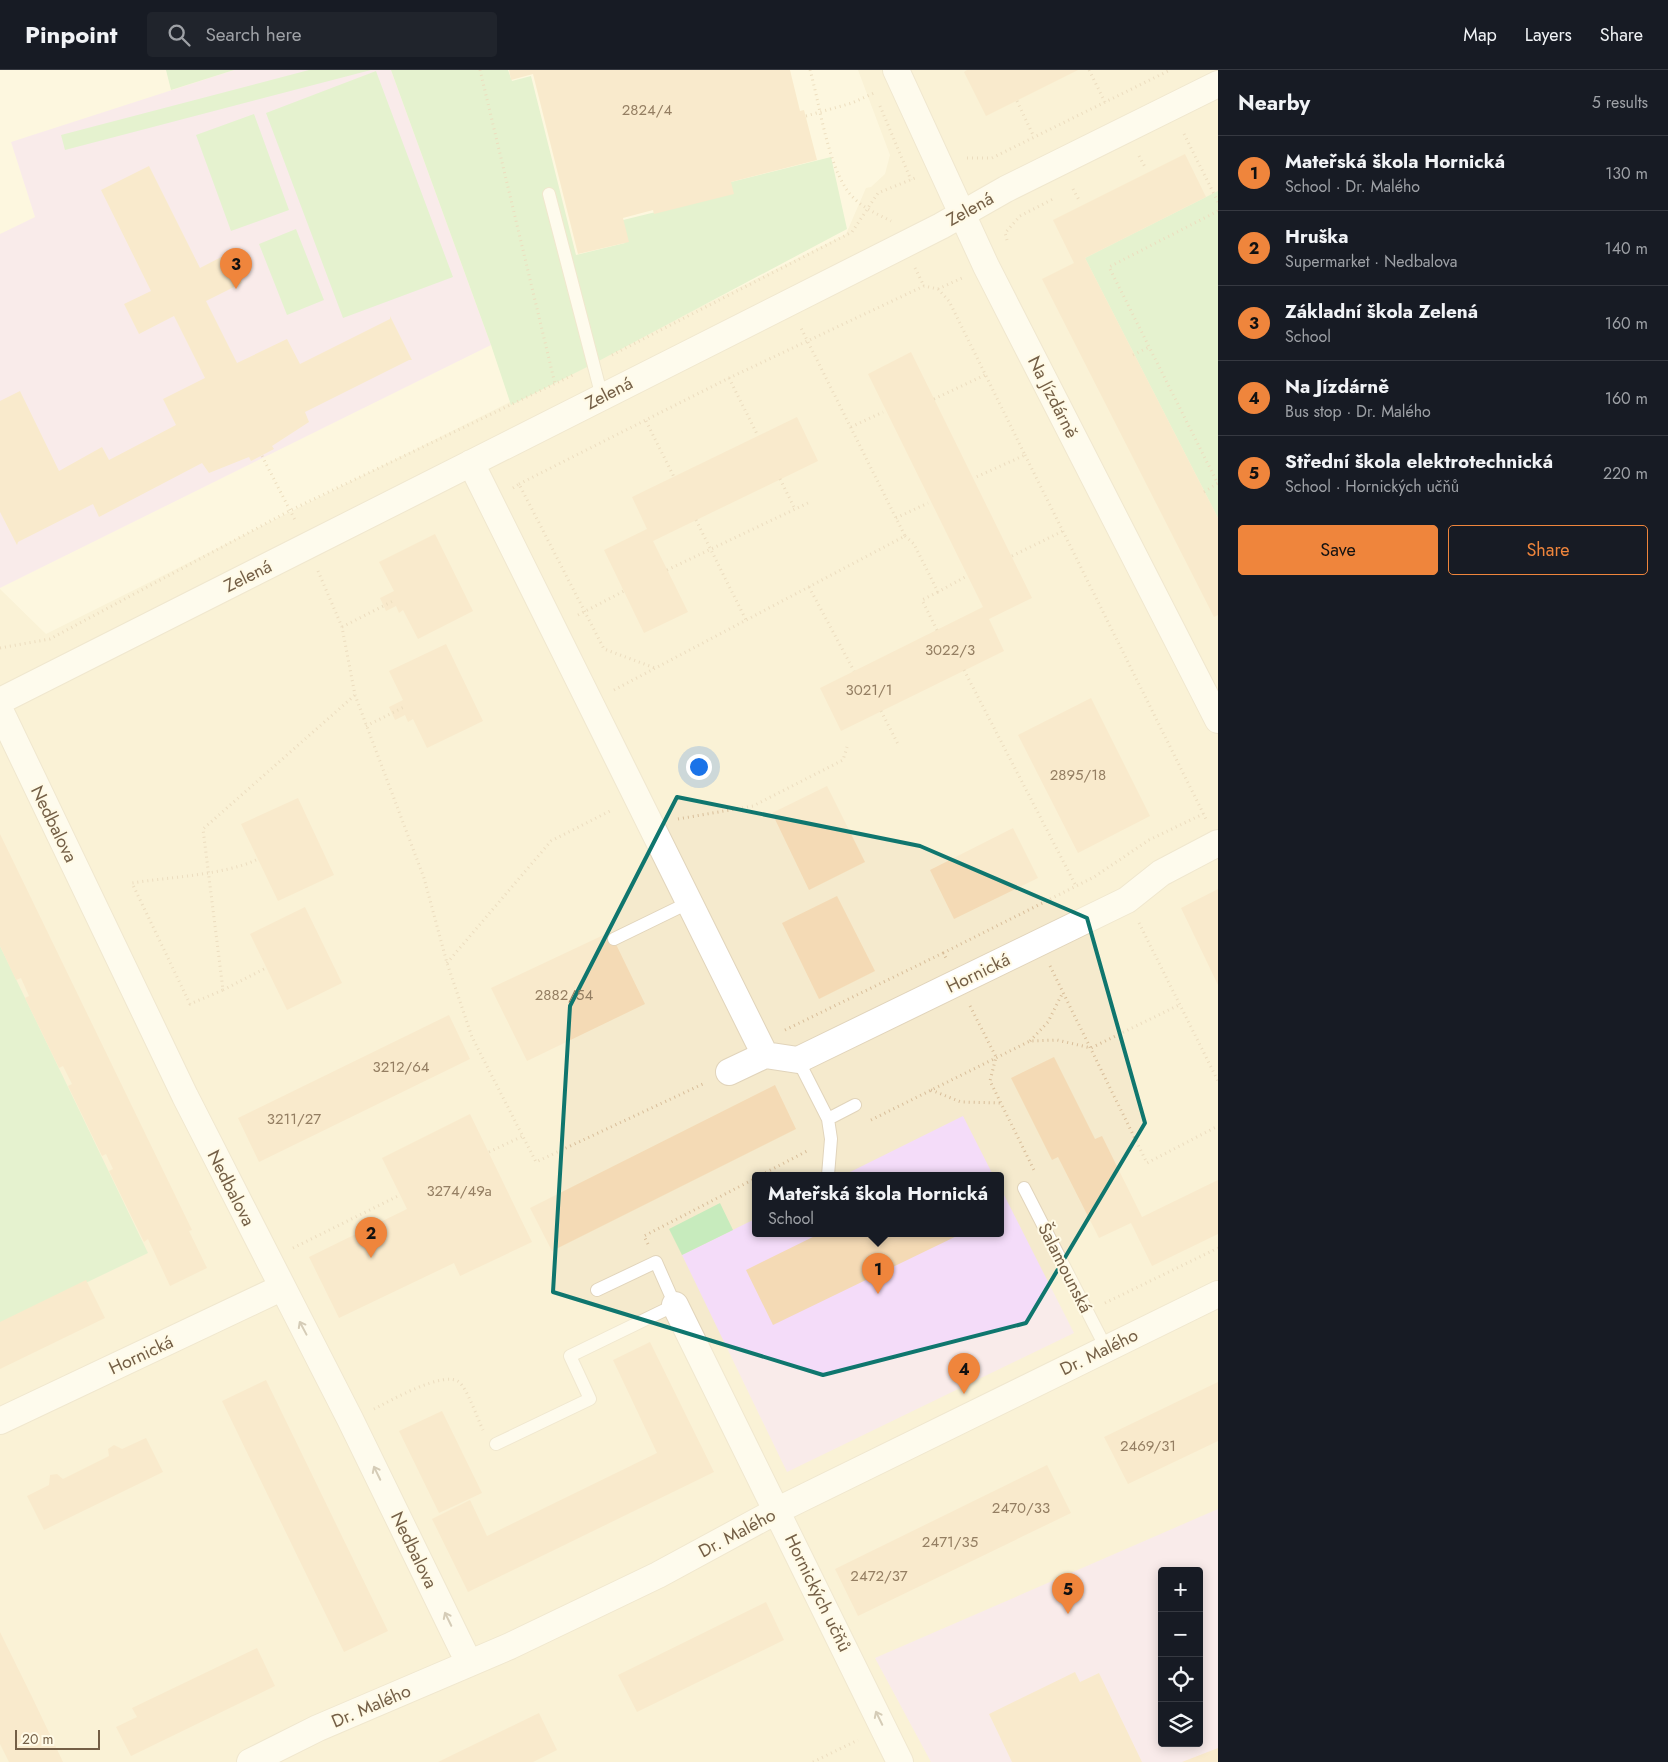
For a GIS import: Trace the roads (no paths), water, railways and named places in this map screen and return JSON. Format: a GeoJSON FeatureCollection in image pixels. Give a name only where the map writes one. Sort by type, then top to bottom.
{"type":"FeatureCollection","features":[{"type":"Feature","properties":{"kind":"street","name":"Na Jízdárně"},"geometry":{"type":"LineString","coordinates":[[896,70],[986,266],[1212,694],[1218,720]]}},
{"type":"Feature","properties":{"kind":"street","name":"Zelená"},"geometry":{"type":"LineString","coordinates":[[0,702],[961,215],[1006,189],[1218,84]]}},
{"type":"Feature","properties":{"kind":"street"},"geometry":{"type":"LineString","coordinates":[[471,463],[762,1049],[798,1060]]}},
{"type":"Feature","properties":{"kind":"street","name":"Nedbalova"},"geometry":{"type":"LineString","coordinates":[[0,710],[185,1096],[267,1260],[350,1419],[469,1663]]}},
{"type":"Feature","properties":{"kind":"street","name":"Hornická"},"geometry":{"type":"LineString","coordinates":[[798,1060],[1127,900],[1161,874],[1218,843]]}},
{"type":"Feature","properties":{"kind":"street"},"geometry":{"type":"LineString","coordinates":[[729,1072],[762,1049]]}},
{"type":"Feature","properties":{"kind":"street","name":"Hornická"},"geometry":{"type":"LineString","coordinates":[[0,1421],[282,1288]]}},
{"type":"Feature","properties":{"kind":"street","name":"Dr. Malého"},"geometry":{"type":"LineString","coordinates":[[250,1762],[318,1728],[469,1663],[658,1575],[778,1510],[1218,1294]]}},
{"type":"Feature","properties":{"kind":"street","name":"Hornických učňů"},"geometry":{"type":"LineString","coordinates":[[676,1305],[900,1762]]}},
{"type":"Feature","properties":{"kind":"lane"},"geometry":{"type":"LineString","coordinates":[[549,194],[602,397]]}},
{"type":"Feature","properties":{"kind":"lane"},"geometry":{"type":"LineString","coordinates":[[614,939],[690,902]]}},
{"type":"Feature","properties":{"kind":"lane"},"geometry":{"type":"LineString","coordinates":[[798,1060],[828,1119],[831,1139],[828,1172]]}},
{"type":"Feature","properties":{"kind":"lane"},"geometry":{"type":"LineString","coordinates":[[828,1119],[855,1105]]}},
{"type":"Feature","properties":{"kind":"lane","name":"Šalamounská"},"geometry":{"type":"LineString","coordinates":[[1024,1188],[1106,1348]]}},
{"type":"Feature","properties":{"kind":"lane","name":"Hornických učňů"},"geometry":{"type":"LineString","coordinates":[[597,1290],[656,1262],[676,1305]]}},
{"type":"Feature","properties":{"kind":"lane"},"geometry":{"type":"LineString","coordinates":[[496,1444],[590,1399],[570,1356],[676,1305]]}},
{"type":"Feature","properties":{"kind":"place","name":"Základní škola Zelená"},"geometry":{"type":"Point","coordinates":[236,289]}},
{"type":"Feature","properties":{"kind":"place","name":"Hruška"},"geometry":{"type":"Point","coordinates":[371,1258]}},
{"type":"Feature","properties":{"kind":"place","name":"Mateřská škola Hornická"},"geometry":{"type":"Point","coordinates":[878,1294]}},
{"type":"Feature","properties":{"kind":"place","name":"Na Jízdárně"},"geometry":{"type":"Point","coordinates":[964,1394]}},
{"type":"Feature","properties":{"kind":"place","name":"Střední škola elektrotechnická"},"geometry":{"type":"Point","coordinates":[1068,1614]}}]}
